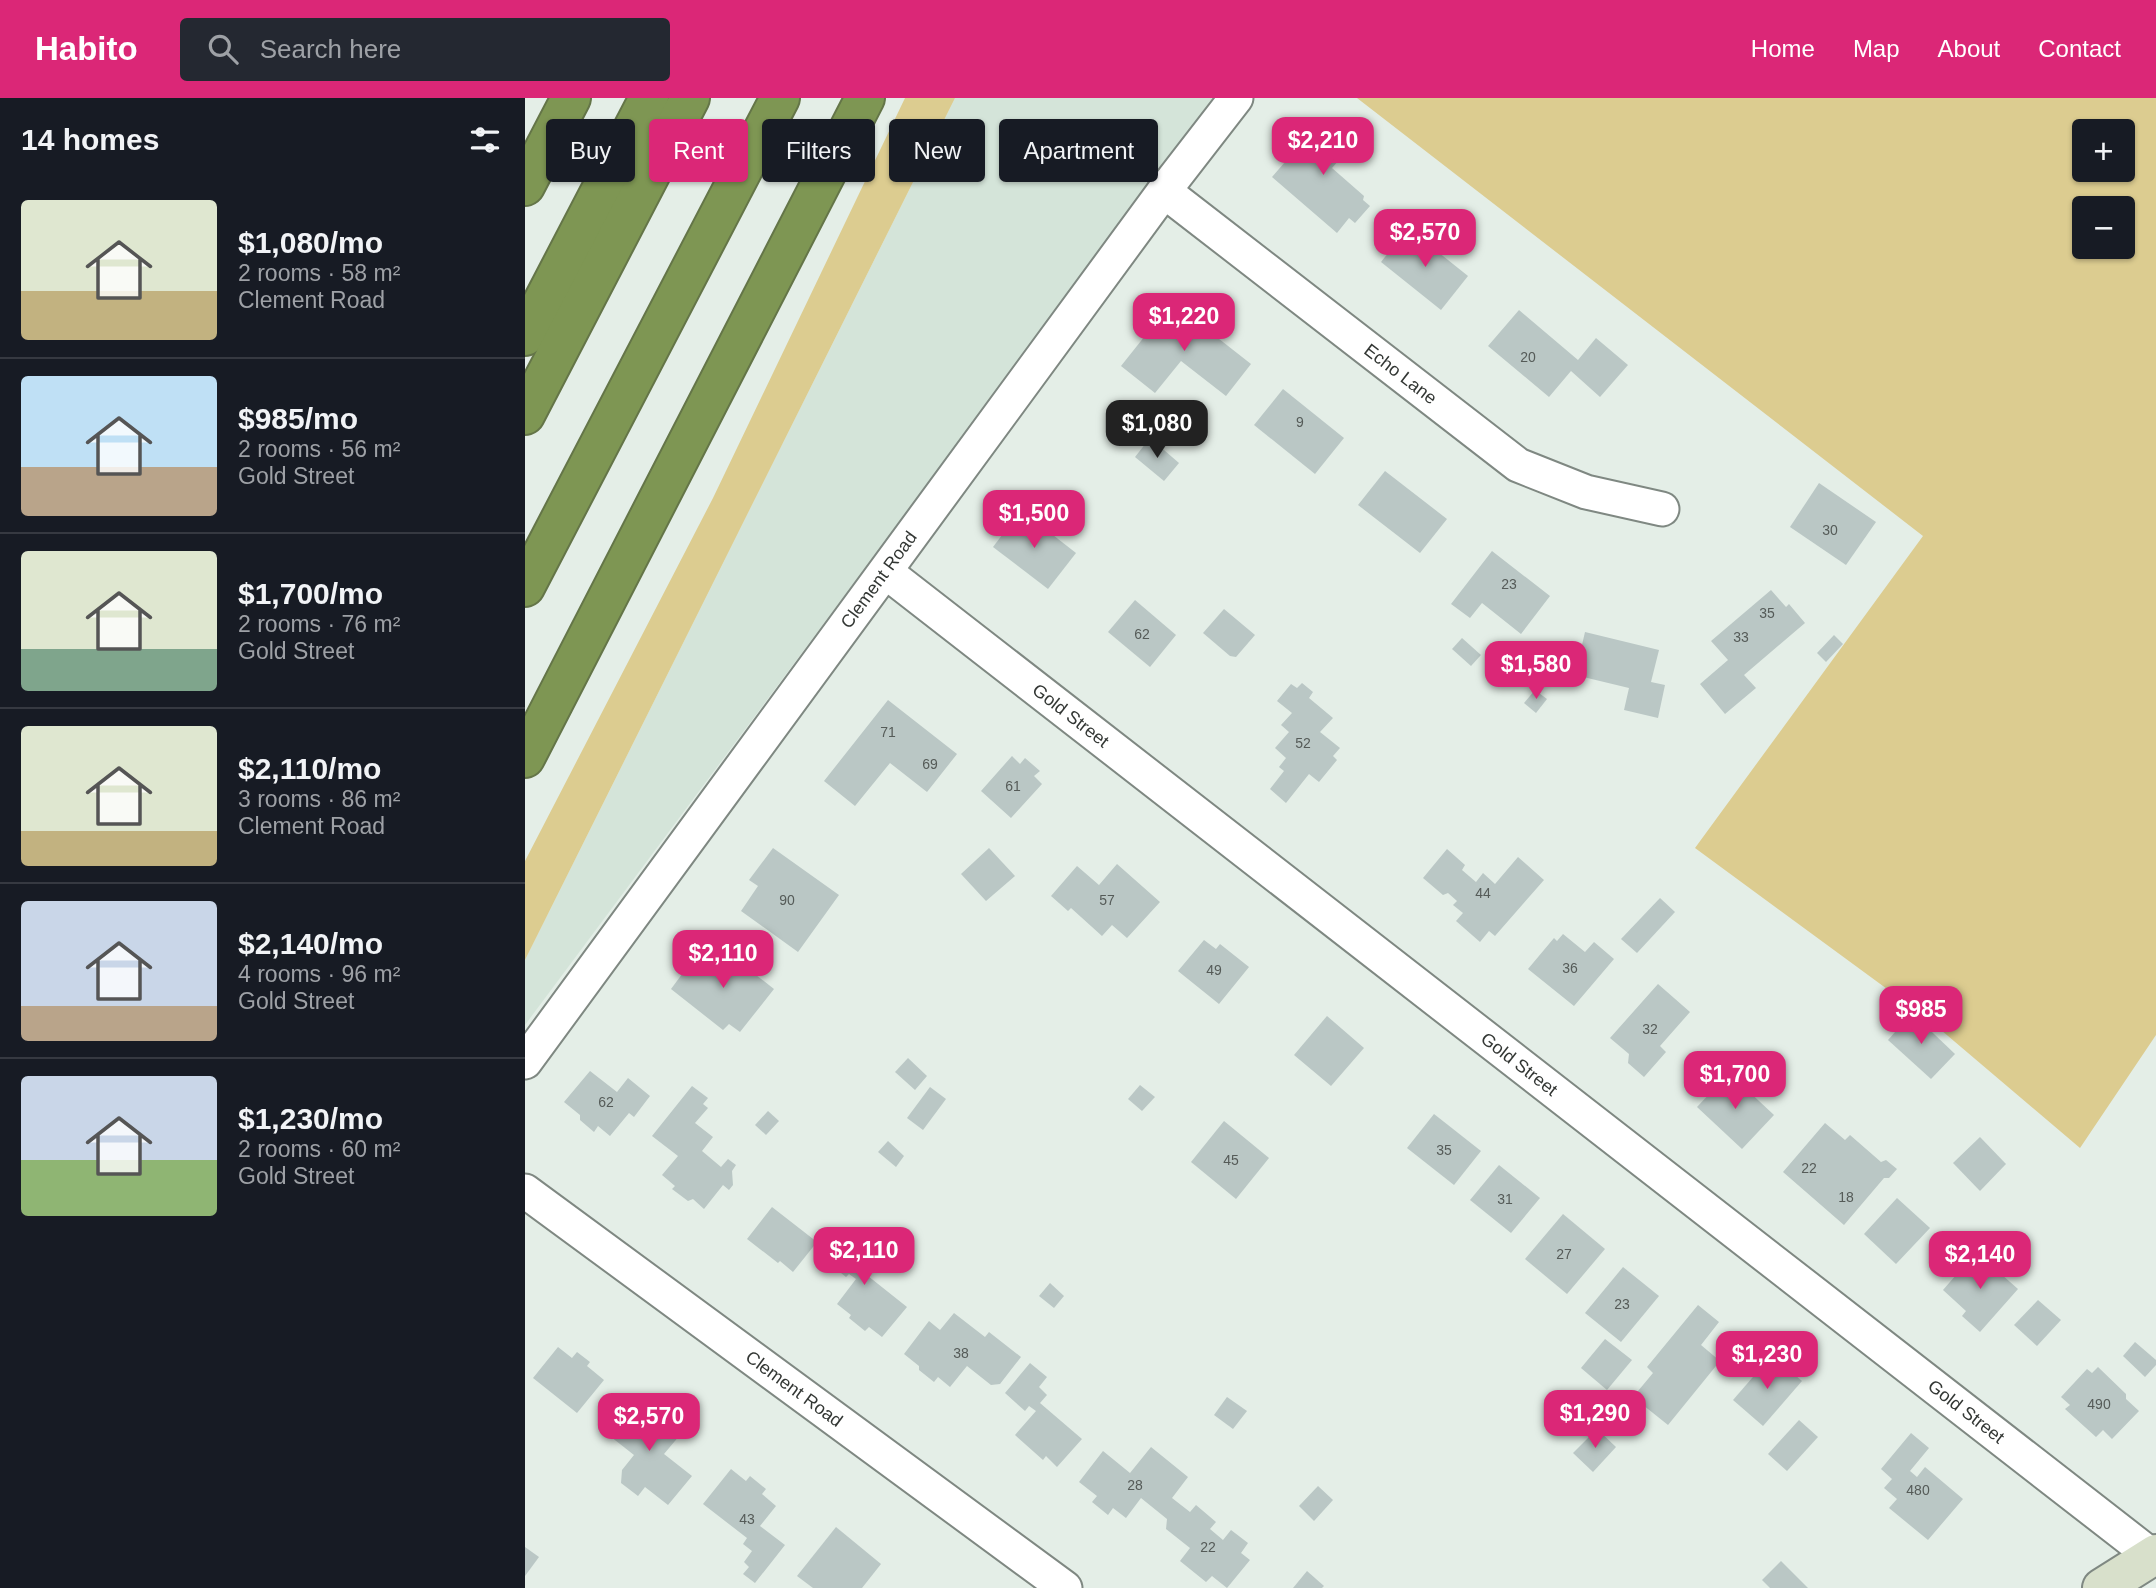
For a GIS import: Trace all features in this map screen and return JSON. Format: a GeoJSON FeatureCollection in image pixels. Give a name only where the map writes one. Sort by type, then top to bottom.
{"type":"FeatureCollection","features":[{"type":"Feature","properties":{"kind":"highway"},"geometry":{"type":"LineString","coordinates":[[525,186],[571,98]]}},
{"type":"Feature","properties":{"kind":"highway"},"geometry":{"type":"LineString","coordinates":[[525,336],[649,98]]}},
{"type":"Feature","properties":{"kind":"highway"},"geometry":{"type":"LineString","coordinates":[[525,415],[691,98]]}},
{"type":"Feature","properties":{"kind":"highway"},"geometry":{"type":"LineString","coordinates":[[525,587],[780,98]]}},
{"type":"Feature","properties":{"kind":"highway"},"geometry":{"type":"LineString","coordinates":[[525,758],[865,98]]}},
{"type":"Feature","properties":{"kind":"main road"},"geometry":{"type":"LineString","coordinates":[[2102,1588],[2154,1555]]}},
{"type":"Feature","properties":{"kind":"street","name":"Clement Road"},"geometry":{"type":"LineString","coordinates":[[525,1062],[1164,191],[1236,98]]}},
{"type":"Feature","properties":{"kind":"street","name":"Echo Lane"},"geometry":{"type":"LineString","coordinates":[[1164,191],[1518,465],[1586,492],[1662,509]]}},
{"type":"Feature","properties":{"kind":"street","name":"Gold Street"},"geometry":{"type":"LineString","coordinates":[[886,572],[2154,1555]]}},
{"type":"Feature","properties":{"kind":"street","name":"Clement Road"},"geometry":{"type":"LineString","coordinates":[[525,1191],[1065,1588]]}},
{"type":"Feature","properties":{"kind":"shaded area"},"geometry":{"type":"Polygon","coordinates":[[[905,98],[955,98],[945,119],[895,119],[905,98]]]}},
{"type":"Feature","properties":{"kind":"shaded area"},"geometry":{"type":"Polygon","coordinates":[[[955,98],[1215,98],[1158,175],[1158,119],[999,119],[999,182],[1152,182],[525,1025],[525,960],[913,182],[985,182],[985,119],[945,119],[955,98]]]}},
{"type":"Feature","properties":{"kind":"shaded area"},"geometry":{"type":"Polygon","coordinates":[[[1357,98],[2156,98],[2156,1035],[2080,1148],[1928,1019],[1695,848],[1923,536],[1357,98]]]}},
{"type":"Feature","properties":{"kind":"shaded area"},"geometry":{"type":"Polygon","coordinates":[[[889,131],[889,182],[913,182],[525,960],[525,861],[713,498],[865,182],[875,182],[875,160],[889,131]]]}},
{"type":"Feature","properties":{"kind":"building"},"geometry":{"type":"Polygon","coordinates":[[[1324,117],[1354,143],[1332,168],[1364,196],[1363,200],[1370,206],[1355,223],[1349,218],[1337,233],[1272,177],[1324,117]]]}},
{"type":"Feature","properties":{"kind":"building"},"geometry":{"type":"Polygon","coordinates":[[[1408,228],[1468,276],[1441,310],[1381,262],[1408,228]]]}},
{"type":"Feature","properties":{"kind":"building"},"geometry":{"type":"Polygon","coordinates":[[[1172,302],[1251,364],[1226,396],[1181,361],[1155,393],[1121,366],[1172,302]]]}},
{"type":"Feature","properties":{"kind":"building"},"geometry":{"type":"Polygon","coordinates":[[[1519,310],[1578,360],[1596,338],[1628,365],[1600,397],[1571,371],[1549,397],[1488,346],[1519,310]]]}},
{"type":"Feature","properties":{"kind":"building"},"geometry":{"type":"Polygon","coordinates":[[[1283,389],[1344,438],[1315,474],[1254,425],[1283,389]]]}},
{"type":"Feature","properties":{"kind":"building"},"geometry":{"type":"Polygon","coordinates":[[[1150,438],[1179,463],[1164,481],[1135,457],[1150,438]]]}},
{"type":"Feature","properties":{"kind":"building"},"geometry":{"type":"Polygon","coordinates":[[[1385,471],[1447,519],[1420,553],[1358,505],[1385,471]]]}},
{"type":"Feature","properties":{"kind":"building"},"geometry":{"type":"Polygon","coordinates":[[[1819,483],[1876,522],[1846,565],[1790,527],[1819,483]]]}},
{"type":"Feature","properties":{"kind":"building"},"geometry":{"type":"Polygon","coordinates":[[[1021,510],[1076,553],[1048,589],[993,547],[1021,510]]]}},
{"type":"Feature","properties":{"kind":"building"},"geometry":{"type":"Polygon","coordinates":[[[1492,551],[1550,596],[1521,634],[1482,603],[1470,618],[1451,604],[1492,551]]]}},
{"type":"Feature","properties":{"kind":"building"},"geometry":{"type":"Polygon","coordinates":[[[1771,590],[1786,607],[1789,604],[1805,623],[1744,675],[1756,688],[1725,714],[1700,684],[1728,660],[1711,641],[1771,590]]]}},
{"type":"Feature","properties":{"kind":"building"},"geometry":{"type":"Polygon","coordinates":[[[1135,600],[1176,635],[1150,667],[1108,632],[1135,600]]]}},
{"type":"Feature","properties":{"kind":"building"},"geometry":{"type":"Polygon","coordinates":[[[1224,609],[1255,635],[1236,657],[1230,656],[1203,633],[1224,609]]]}},
{"type":"Feature","properties":{"kind":"building"},"geometry":{"type":"Polygon","coordinates":[[[1585,632],[1659,650],[1651,682],[1665,685],[1658,718],[1624,710],[1629,688],[1575,675],[1585,632]]]}},
{"type":"Feature","properties":{"kind":"building"},"geometry":{"type":"Polygon","coordinates":[[[1834,635],[1843,644],[1826,662],[1817,653],[1834,635]]]}},
{"type":"Feature","properties":{"kind":"building"},"geometry":{"type":"Polygon","coordinates":[[[1462,638],[1481,655],[1471,666],[1452,649],[1462,638]]]}},
{"type":"Feature","properties":{"kind":"building"},"geometry":{"type":"Polygon","coordinates":[[[1302,683],[1313,692],[1309,698],[1333,718],[1320,732],[1340,748],[1333,756],[1337,760],[1319,782],[1309,774],[1286,803],[1270,789],[1284,771],[1279,767],[1286,758],[1275,748],[1289,732],[1281,725],[1292,713],[1277,701],[1291,684],[1297,688],[1302,683]]]}},
{"type":"Feature","properties":{"kind":"building"},"geometry":{"type":"Polygon","coordinates":[[[1535,690],[1547,699],[1536,713],[1524,703],[1535,690]]]}},
{"type":"Feature","properties":{"kind":"building"},"geometry":{"type":"Polygon","coordinates":[[[888,700],[957,754],[927,792],[890,763],[855,806],[824,781],[888,700]]]}},
{"type":"Feature","properties":{"kind":"building"},"geometry":{"type":"Polygon","coordinates":[[[1012,756],[1020,764],[1025,758],[1040,771],[1034,776],[1042,784],[1011,818],[981,791],[1012,756]]]}},
{"type":"Feature","properties":{"kind":"building"},"geometry":{"type":"Polygon","coordinates":[[[773,848],[839,895],[798,952],[741,911],[758,886],[749,880],[773,848]]]}},
{"type":"Feature","properties":{"kind":"building"},"geometry":{"type":"Polygon","coordinates":[[[989,848],[1015,876],[986,901],[961,874],[989,848]]]}},
{"type":"Feature","properties":{"kind":"building"},"geometry":{"type":"Polygon","coordinates":[[[1447,849],[1465,865],[1462,870],[1476,882],[1483,873],[1495,884],[1518,857],[1544,880],[1495,936],[1489,931],[1480,942],[1456,921],[1463,913],[1453,905],[1457,901],[1448,893],[1443,895],[1423,878],[1447,849]]]}},
{"type":"Feature","properties":{"kind":"building"},"geometry":{"type":"Polygon","coordinates":[[[1117,864],[1160,902],[1127,938],[1112,925],[1102,936],[1071,908],[1068,911],[1051,896],[1077,866],[1099,885],[1117,864]]]}},
{"type":"Feature","properties":{"kind":"building"},"geometry":{"type":"Polygon","coordinates":[[[1660,898],[1675,912],[1637,953],[1621,939],[1660,898]]]}},
{"type":"Feature","properties":{"kind":"building"},"geometry":{"type":"Polygon","coordinates":[[[1563,934],[1585,952],[1594,942],[1614,959],[1574,1006],[1528,969],[1554,938],[1557,941],[1563,934]]]}},
{"type":"Feature","properties":{"kind":"building"},"geometry":{"type":"Polygon","coordinates":[[[1204,940],[1216,949],[1220,944],[1249,967],[1219,1004],[1178,971],[1204,940]]]}},
{"type":"Feature","properties":{"kind":"building"},"geometry":{"type":"Polygon","coordinates":[[[718,945],[774,989],[740,1032],[729,1024],[723,1030],[671,989],[691,962],[699,968],[718,945]]]}},
{"type":"Feature","properties":{"kind":"building"},"geometry":{"type":"Polygon","coordinates":[[[1658,984],[1690,1012],[1660,1046],[1666,1052],[1644,1077],[1628,1063],[1629,1054],[1610,1038],[1658,984]]]}},
{"type":"Feature","properties":{"kind":"building"},"geometry":{"type":"Polygon","coordinates":[[[1912,1013],[1955,1054],[1931,1079],[1888,1040],[1912,1013]]]}},
{"type":"Feature","properties":{"kind":"building"},"geometry":{"type":"Polygon","coordinates":[[[1327,1016],[1364,1048],[1331,1086],[1294,1055],[1327,1016]]]}},
{"type":"Feature","properties":{"kind":"building"},"geometry":{"type":"Polygon","coordinates":[[[908,1058],[927,1076],[915,1090],[895,1072],[908,1058]]]}},
{"type":"Feature","properties":{"kind":"building"},"geometry":{"type":"Polygon","coordinates":[[[590,1071],[617,1092],[628,1078],[650,1096],[634,1117],[629,1113],[610,1136],[598,1126],[594,1132],[580,1120],[580,1115],[564,1102],[590,1071]]]}},
{"type":"Feature","properties":{"kind":"building"},"geometry":{"type":"Polygon","coordinates":[[[1729,1073],[1774,1115],[1742,1149],[1697,1107],[1729,1073]]]}},
{"type":"Feature","properties":{"kind":"building"},"geometry":{"type":"Polygon","coordinates":[[[1140,1085],[1155,1097],[1142,1111],[1128,1099],[1140,1085]]]}},
{"type":"Feature","properties":{"kind":"building"},"geometry":{"type":"Polygon","coordinates":[[[692,1086],[708,1098],[703,1104],[708,1108],[695,1123],[713,1137],[702,1151],[721,1167],[728,1159],[736,1165],[732,1171],[733,1185],[729,1190],[723,1185],[704,1209],[693,1199],[688,1201],[672,1189],[675,1186],[662,1175],[678,1156],[652,1136],[692,1086]]]}},
{"type":"Feature","properties":{"kind":"building"},"geometry":{"type":"Polygon","coordinates":[[[930,1087],[946,1099],[923,1130],[907,1118],[930,1087]]]}},
{"type":"Feature","properties":{"kind":"building"},"geometry":{"type":"Polygon","coordinates":[[[768,1111],[779,1121],[766,1135],[755,1125],[768,1111]]]}},
{"type":"Feature","properties":{"kind":"building"},"geometry":{"type":"Polygon","coordinates":[[[1434,1114],[1481,1151],[1454,1185],[1407,1148],[1434,1114]]]}},
{"type":"Feature","properties":{"kind":"building"},"geometry":{"type":"Polygon","coordinates":[[[1224,1121],[1269,1158],[1236,1199],[1191,1162],[1224,1121]]]}},
{"type":"Feature","properties":{"kind":"building"},"geometry":{"type":"Polygon","coordinates":[[[1825,1123],[1845,1140],[1850,1135],[1881,1162],[1886,1160],[1897,1169],[1889,1178],[1884,1178],[1844,1225],[1783,1172],[1825,1123]]]}},
{"type":"Feature","properties":{"kind":"building"},"geometry":{"type":"Polygon","coordinates":[[[1980,1137],[2006,1164],[1980,1191],[1953,1163],[1980,1137]]]}},
{"type":"Feature","properties":{"kind":"building"},"geometry":{"type":"Polygon","coordinates":[[[888,1141],[904,1156],[896,1167],[878,1152],[888,1141]]]}},
{"type":"Feature","properties":{"kind":"building"},"geometry":{"type":"Polygon","coordinates":[[[1499,1165],[1540,1198],[1511,1233],[1470,1200],[1499,1165]]]}},
{"type":"Feature","properties":{"kind":"building"},"geometry":{"type":"Polygon","coordinates":[[[1897,1198],[1930,1228],[1896,1264],[1864,1234],[1897,1198]]]}},
{"type":"Feature","properties":{"kind":"building"},"geometry":{"type":"Polygon","coordinates":[[[772,1207],[817,1242],[793,1272],[747,1239],[772,1207]]]}},
{"type":"Feature","properties":{"kind":"building"},"geometry":{"type":"Polygon","coordinates":[[[1563,1214],[1605,1249],[1567,1294],[1525,1259],[1563,1214]]]}},
{"type":"Feature","properties":{"kind":"building"},"geometry":{"type":"Polygon","coordinates":[[[852,1228],[873,1245],[865,1254],[877,1264],[868,1276],[907,1307],[882,1337],[869,1327],[865,1331],[837,1304],[856,1279],[849,1274],[846,1277],[826,1261],[852,1228]]]}},
{"type":"Feature","properties":{"kind":"building"},"geometry":{"type":"Polygon","coordinates":[[[1976,1252],[2018,1289],[1980,1332],[1962,1316],[1966,1311],[1943,1290],[1976,1252]]]}},
{"type":"Feature","properties":{"kind":"building"},"geometry":{"type":"Polygon","coordinates":[[[1623,1267],[1659,1296],[1621,1342],[1585,1313],[1623,1267]]]}},
{"type":"Feature","properties":{"kind":"building"},"geometry":{"type":"Polygon","coordinates":[[[1050,1283],[1064,1296],[1054,1308],[1039,1296],[1050,1283]]]}},
{"type":"Feature","properties":{"kind":"building"},"geometry":{"type":"Polygon","coordinates":[[[2038,1300],[2061,1320],[2037,1346],[2014,1325],[2038,1300]]]}},
{"type":"Feature","properties":{"kind":"building"},"geometry":{"type":"Polygon","coordinates":[[[1698,1305],[1719,1322],[1701,1345],[1720,1361],[1668,1425],[1633,1397],[1653,1373],[1647,1367],[1698,1305]]]}},
{"type":"Feature","properties":{"kind":"building"},"geometry":{"type":"Polygon","coordinates":[[[954,1313],[985,1337],[989,1332],[1021,1357],[1000,1384],[991,1385],[967,1366],[950,1387],[938,1377],[934,1382],[904,1354],[929,1321],[940,1330],[954,1313]]]}},
{"type":"Feature","properties":{"kind":"building"},"geometry":{"type":"Polygon","coordinates":[[[1605,1339],[1632,1360],[1607,1390],[1581,1368],[1605,1339]]]}},
{"type":"Feature","properties":{"kind":"building"},"geometry":{"type":"Polygon","coordinates":[[[2135,1342],[2156,1360],[2156,1365],[2145,1377],[2123,1356],[2135,1342]]]}},
{"type":"Feature","properties":{"kind":"building"},"geometry":{"type":"Polygon","coordinates":[[[558,1347],[572,1358],[577,1352],[590,1362],[587,1366],[604,1380],[577,1413],[533,1378],[558,1347]]]}},
{"type":"Feature","properties":{"kind":"building"},"geometry":{"type":"Polygon","coordinates":[[[1772,1355],[1802,1381],[1763,1426],[1733,1400],[1772,1355]]]}},
{"type":"Feature","properties":{"kind":"building"},"geometry":{"type":"Polygon","coordinates":[[[1030,1363],[1047,1377],[1039,1387],[1047,1395],[1040,1403],[1082,1439],[1057,1467],[1046,1456],[1043,1460],[1015,1435],[1036,1411],[1029,1406],[1025,1411],[1005,1393],[1030,1363]]]}},
{"type":"Feature","properties":{"kind":"building"},"geometry":{"type":"Polygon","coordinates":[[[2098,1367],[2139,1411],[2112,1439],[2103,1430],[2096,1437],[2065,1409],[2070,1405],[2061,1397],[2087,1369],[2092,1373],[2098,1367]]]}},
{"type":"Feature","properties":{"kind":"building"},"geometry":{"type":"Polygon","coordinates":[[[1227,1397],[1247,1411],[1233,1429],[1214,1415],[1227,1397]]]}},
{"type":"Feature","properties":{"kind":"building"},"geometry":{"type":"Polygon","coordinates":[[[634,1399],[650,1412],[654,1407],[667,1418],[664,1422],[680,1435],[664,1454],[692,1476],[668,1505],[645,1487],[638,1496],[621,1483],[622,1470],[634,1455],[606,1433],[634,1399]]]}},
{"type":"Feature","properties":{"kind":"building"},"geometry":{"type":"Polygon","coordinates":[[[1799,1420],[1818,1437],[1787,1471],[1768,1454],[1799,1420]]]}},
{"type":"Feature","properties":{"kind":"building"},"geometry":{"type":"Polygon","coordinates":[[[1597,1429],[1616,1447],[1593,1472],[1573,1453],[1597,1429]]]}},
{"type":"Feature","properties":{"kind":"building"},"geometry":{"type":"Polygon","coordinates":[[[1911,1433],[1929,1448],[1910,1471],[1917,1477],[1925,1467],[1963,1499],[1928,1540],[1889,1508],[1897,1499],[1884,1488],[1892,1479],[1881,1469],[1911,1433]]]}},
{"type":"Feature","properties":{"kind":"building"},"geometry":{"type":"Polygon","coordinates":[[[1151,1447],[1188,1477],[1172,1498],[1190,1512],[1196,1505],[1216,1522],[1210,1529],[1223,1540],[1231,1530],[1248,1543],[1241,1553],[1250,1560],[1227,1588],[1212,1576],[1206,1582],[1180,1561],[1190,1548],[1166,1529],[1167,1519],[1141,1498],[1126,1518],[1113,1508],[1108,1515],[1092,1502],[1097,1496],[1079,1482],[1103,1451],[1130,1473],[1151,1447]]]}},
{"type":"Feature","properties":{"kind":"building"},"geometry":{"type":"Polygon","coordinates":[[[731,1469],[746,1481],[750,1476],[766,1489],[762,1494],[776,1506],[760,1526],[785,1545],[755,1583],[743,1574],[749,1567],[744,1562],[752,1551],[743,1544],[747,1538],[703,1504],[731,1469]]]}},
{"type":"Feature","properties":{"kind":"building"},"geometry":{"type":"Polygon","coordinates":[[[1318,1486],[1333,1500],[1314,1521],[1299,1506],[1318,1486]]]}},
{"type":"Feature","properties":{"kind":"building"},"geometry":{"type":"Polygon","coordinates":[[[836,1527],[881,1564],[862,1588],[813,1588],[797,1576],[836,1527]]]}},
{"type":"Feature","properties":{"kind":"building"},"geometry":{"type":"Polygon","coordinates":[[[525,1547],[539,1557],[525,1576],[525,1547]]]}},
{"type":"Feature","properties":{"kind":"building"},"geometry":{"type":"Polygon","coordinates":[[[1781,1561],[1808,1588],[1770,1588],[1762,1580],[1781,1561]]]}},
{"type":"Feature","properties":{"kind":"building"},"geometry":{"type":"Polygon","coordinates":[[[1307,1571],[1324,1586],[1322,1588],[1293,1588],[1307,1571]]]}}]}
